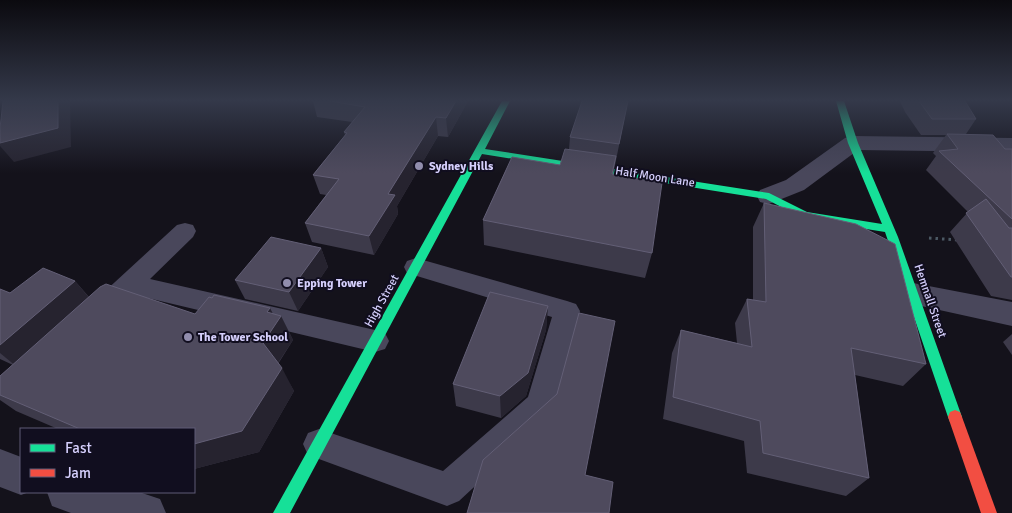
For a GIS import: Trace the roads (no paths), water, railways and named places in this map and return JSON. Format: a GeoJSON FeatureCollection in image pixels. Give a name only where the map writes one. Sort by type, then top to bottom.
{"type":"FeatureCollection","features":[{"type":"Feature","properties":{"kind":"street","name":"High Street"},"geometry":{"type":"LineString","coordinates":[[281,513],[494,125]]}},
{"type":"Feature","properties":{"kind":"street","name":"Hemnall Street"},"geometry":{"type":"LineString","coordinates":[[847,125],[853,144],[892,233],[989,513]]}},
{"type":"Feature","properties":{"kind":"street"},"geometry":{"type":"LineString","coordinates":[[769,196],[794,185],[853,144],[1012,145]]}},
{"type":"Feature","properties":{"kind":"street","name":"Half Moon Lane"},"geometry":{"type":"LineString","coordinates":[[480,151],[769,196],[804,215],[892,233]]}},
{"type":"Feature","properties":{"kind":"street"},"geometry":{"type":"LineString","coordinates":[[913,294],[1012,314]]}},
{"type":"Feature","properties":{"kind":"street"},"geometry":{"type":"LineString","coordinates":[[69,493],[146,513]]}},
{"type":"Feature","properties":{"kind":"lane"},"geometry":{"type":"LineString","coordinates":[[79,330],[130,284],[185,230]]}},
{"type":"Feature","properties":{"kind":"lane"},"geometry":{"type":"LineString","coordinates":[[319,444],[446,489],[540,405],[567,311],[416,267]]}},
{"type":"Feature","properties":{"kind":"lane"},"geometry":{"type":"LineString","coordinates":[[130,284],[375,341]]}},
{"type":"Feature","properties":{"kind":"place","name":"Sydney Hills"},"geometry":{"type":"Point","coordinates":[419,166]}},
{"type":"Feature","properties":{"kind":"place","name":"Epping Tower"},"geometry":{"type":"Point","coordinates":[287,283]}},
{"type":"Feature","properties":{"kind":"place","name":"The Tower School"},"geometry":{"type":"Point","coordinates":[188,337]}}]}
